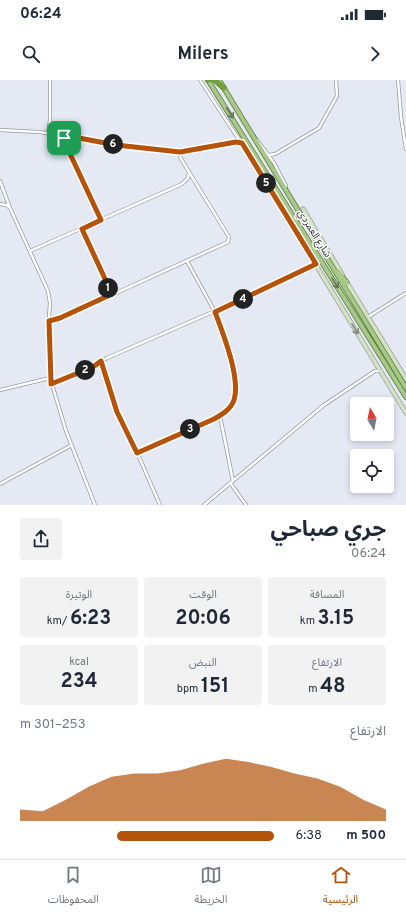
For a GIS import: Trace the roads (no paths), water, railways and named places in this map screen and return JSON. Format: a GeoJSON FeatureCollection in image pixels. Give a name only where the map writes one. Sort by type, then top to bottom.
{"type":"FeatureCollection","features":[{"type":"Feature","properties":{"kind":"highway"},"geometry":{"type":"LineString","coordinates":[[215,80],[224,88]]}},
{"type":"Feature","properties":{"kind":"main road","name":"شارع العمردي"},"geometry":{"type":"LineString","coordinates":[[208,80],[406,397]]}},
{"type":"Feature","properties":{"kind":"main road","name":"شارع العمردي"},"geometry":{"type":"LineString","coordinates":[[219,80],[406,388]]}},
{"type":"Feature","properties":{"kind":"main road"},"geometry":{"type":"LineString","coordinates":[[255,153],[270,188]]}},
{"type":"Feature","properties":{"kind":"main road"},"geometry":{"type":"LineString","coordinates":[[323,252],[347,283]]}},
{"type":"Feature","properties":{"kind":"street"},"geometry":{"type":"LineString","coordinates":[[48,133],[50,120],[50,80]]}},
{"type":"Feature","properties":{"kind":"street"},"geometry":{"type":"LineString","coordinates":[[200,80],[270,188],[406,413]]}},
{"type":"Feature","properties":{"kind":"street"},"geometry":{"type":"LineString","coordinates":[[269,155],[281,150],[320,127],[338,94],[336,80]]}},
{"type":"Feature","properties":{"kind":"street"},"geometry":{"type":"LineString","coordinates":[[398,80],[401,117],[406,149]]}},
{"type":"Feature","properties":{"kind":"street"},"geometry":{"type":"LineString","coordinates":[[0,130],[23,130],[48,133],[116,145],[180,152],[236,142],[242,143]]}},
{"type":"Feature","properties":{"kind":"street"},"geometry":{"type":"LineString","coordinates":[[252,134],[269,155],[279,172],[290,198]]}},
{"type":"Feature","properties":{"kind":"street"},"geometry":{"type":"LineString","coordinates":[[63,135],[65,143],[101,220]]}},
{"type":"Feature","properties":{"kind":"street"},"geometry":{"type":"LineString","coordinates":[[236,142],[238,137]]}},
{"type":"Feature","properties":{"kind":"street"},"geometry":{"type":"LineString","coordinates":[[49,321],[60,318],[112,294],[116,294],[229,240],[180,157],[180,152]]}},
{"type":"Feature","properties":{"kind":"street"},"geometry":{"type":"LineString","coordinates":[[30,251],[176,187],[186,180],[189,172]]}},
{"type":"Feature","properties":{"kind":"street"},"geometry":{"type":"LineString","coordinates":[[0,181],[11,210],[49,295],[51,384],[72,446],[95,505]]}},
{"type":"Feature","properties":{"kind":"street"},"geometry":{"type":"LineString","coordinates":[[4,204],[7,198]]}},
{"type":"Feature","properties":{"kind":"street"},"geometry":{"type":"LineString","coordinates":[[0,204],[4,204],[11,210]]}},
{"type":"Feature","properties":{"kind":"street"},"geometry":{"type":"LineString","coordinates":[[303,209],[406,379]]}},
{"type":"Feature","properties":{"kind":"street"},"geometry":{"type":"LineString","coordinates":[[82,229],[112,294]]}},
{"type":"Feature","properties":{"kind":"street"},"geometry":{"type":"LineString","coordinates":[[137,453],[220,416],[231,405],[236,391],[230,360],[215,312],[187,261]]}},
{"type":"Feature","properties":{"kind":"street"},"geometry":{"type":"LineString","coordinates":[[51,384],[93,367],[101,361],[215,312],[316,264]]}},
{"type":"Feature","properties":{"kind":"street"},"geometry":{"type":"LineString","coordinates":[[368,317],[406,293]]}},
{"type":"Feature","properties":{"kind":"street"},"geometry":{"type":"LineString","coordinates":[[101,361],[117,412],[160,505]]}},
{"type":"Feature","properties":{"kind":"street"},"geometry":{"type":"LineString","coordinates":[[375,371],[377,365]]}},
{"type":"Feature","properties":{"kind":"street"},"geometry":{"type":"LineString","coordinates":[[204,505],[268,450],[330,400],[375,371],[381,371]]}},
{"type":"Feature","properties":{"kind":"street"},"geometry":{"type":"LineString","coordinates":[[0,390],[50,378]]}},
{"type":"Feature","properties":{"kind":"street"},"geometry":{"type":"LineString","coordinates":[[220,416],[232,482],[246,505]]}},
{"type":"Feature","properties":{"kind":"street"},"geometry":{"type":"LineString","coordinates":[[0,484],[72,446]]}}]}
